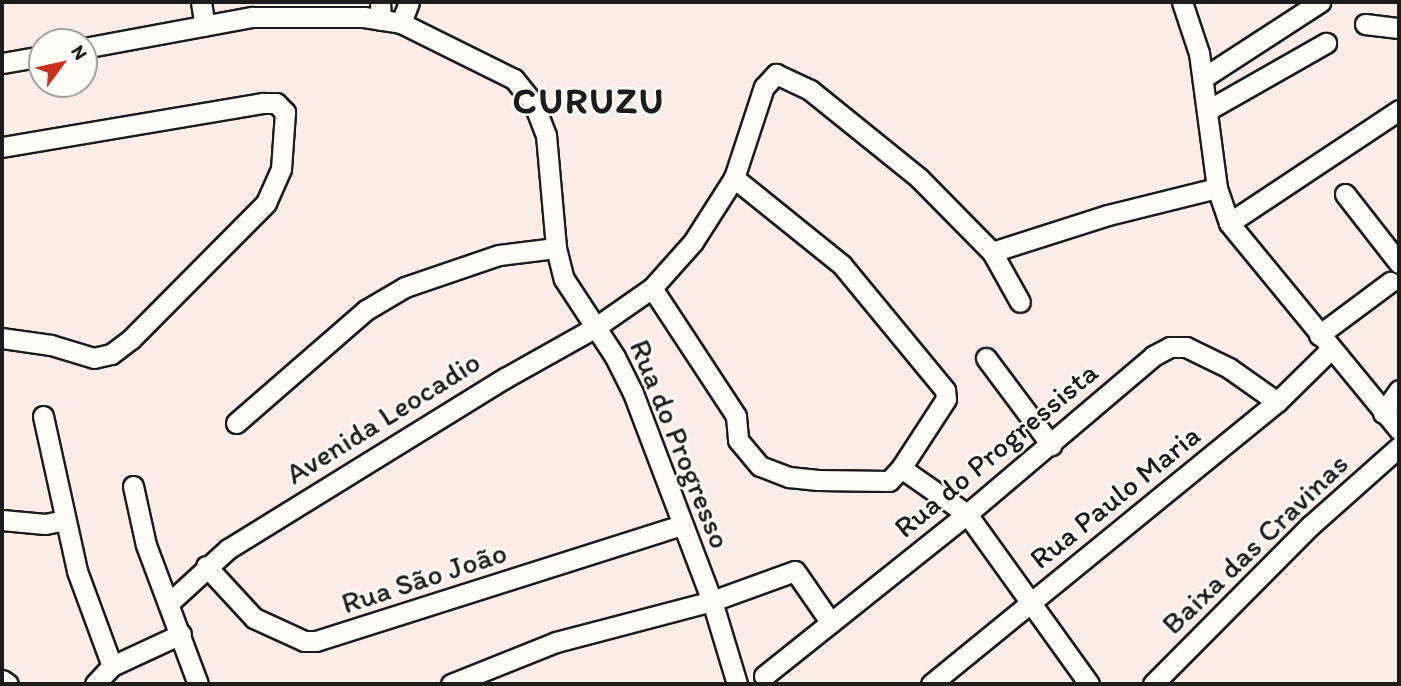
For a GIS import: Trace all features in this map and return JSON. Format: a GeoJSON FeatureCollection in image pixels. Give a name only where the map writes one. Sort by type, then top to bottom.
{"type":"FeatureCollection","features":[{"type":"Feature","properties":{"kind":"street"},"geometry":{"type":"LineString","coordinates":[[201,2],[205,26]]}},
{"type":"Feature","properties":{"kind":"street"},"geometry":{"type":"LineString","coordinates":[[401,23],[409,2]]}},
{"type":"Feature","properties":{"kind":"street"},"geometry":{"type":"LineString","coordinates":[[1182,2],[1203,78],[1217,188],[1229,223],[1399,430]]}},
{"type":"Feature","properties":{"kind":"street"},"geometry":{"type":"LineString","coordinates":[[1203,78],[1320,2]]}},
{"type":"Feature","properties":{"kind":"street","name":"Rua do Progresso"},"geometry":{"type":"LineString","coordinates":[[98,45],[289,8],[380,11],[497,68],[514,79],[534,104],[546,135],[556,248],[564,279],[596,327],[633,393],[712,601],[737,684]]}},
{"type":"Feature","properties":{"kind":"street"},"geometry":{"type":"LineString","coordinates":[[1365,24],[1399,28]]}},
{"type":"Feature","properties":{"kind":"street"},"geometry":{"type":"LineString","coordinates":[[1208,110],[1326,43]]}},
{"type":"Feature","properties":{"kind":"street"},"geometry":{"type":"LineString","coordinates":[[2,63],[28,58]]}},
{"type":"Feature","properties":{"kind":"street","name":"Avenida Leocadio"},"geometry":{"type":"LineString","coordinates":[[169,603],[206,566],[505,378],[596,327],[652,288],[693,242],[734,178],[764,88],[776,74],[810,90],[862,130],[953,209],[992,252]]}},
{"type":"Feature","properties":{"kind":"street"},"geometry":{"type":"LineString","coordinates":[[2,147],[263,103],[282,106],[283,160],[266,203],[131,340],[101,358],[2,338]]}},
{"type":"Feature","properties":{"kind":"street"},"geometry":{"type":"LineString","coordinates":[[1229,223],[1399,110]]}},
{"type":"Feature","properties":{"kind":"street"},"geometry":{"type":"LineString","coordinates":[[652,288],[736,416],[738,440],[760,466],[789,477],[844,481],[889,481],[901,468],[946,400],[945,390],[842,265],[734,178]]}},
{"type":"Feature","properties":{"kind":"street"},"geometry":{"type":"LineString","coordinates":[[1020,302],[992,252],[1131,208],[1217,188]]}},
{"type":"Feature","properties":{"kind":"street"},"geometry":{"type":"LineString","coordinates":[[1345,194],[1399,262]]}},
{"type":"Feature","properties":{"kind":"street"},"geometry":{"type":"LineString","coordinates":[[236,423],[366,310],[405,287],[499,254],[556,248]]}},
{"type":"Feature","properties":{"kind":"street","name":"Rua Paulo Maria"},"geometry":{"type":"LineString","coordinates":[[931,684],[1277,402],[1325,342],[1390,282]]}},
{"type":"Feature","properties":{"kind":"street","name":"Rua do Progressista"},"geometry":{"type":"LineString","coordinates":[[764,676],[1051,445],[1153,356],[1170,347],[1204,354],[1277,402]]}},
{"type":"Feature","properties":{"kind":"street"},"geometry":{"type":"LineString","coordinates":[[986,358],[1051,445]]}},
{"type":"Feature","properties":{"kind":"street"},"geometry":{"type":"LineString","coordinates":[[1383,413],[1399,390]]}},
{"type":"Feature","properties":{"kind":"street"},"geometry":{"type":"LineString","coordinates":[[43,416],[65,520],[91,617],[112,666]]}},
{"type":"Feature","properties":{"kind":"street","name":"Baixa das Cravinas"},"geometry":{"type":"LineString","coordinates":[[1153,684],[1311,525],[1399,447]]}},
{"type":"Feature","properties":{"kind":"street"},"geometry":{"type":"LineString","coordinates":[[901,468],[967,514],[1030,606],[1090,684]]}},
{"type":"Feature","properties":{"kind":"street"},"geometry":{"type":"LineString","coordinates":[[134,486],[146,545],[198,684]]}},
{"type":"Feature","properties":{"kind":"street"},"geometry":{"type":"LineString","coordinates":[[2,520],[45,524],[65,520]]}},
{"type":"Feature","properties":{"kind":"street","name":"Rua São João"},"geometry":{"type":"LineString","coordinates":[[206,566],[254,618],[304,641],[316,641],[681,525]]}},
{"type":"Feature","properties":{"kind":"street"},"geometry":{"type":"LineString","coordinates":[[451,684],[556,642],[712,601],[795,571],[831,623]]}},
{"type":"Feature","properties":{"kind":"street"},"geometry":{"type":"LineString","coordinates":[[95,684],[112,666],[181,634]]}},
{"type":"Feature","properties":{"kind":"street"},"geometry":{"type":"LineString","coordinates":[[2,680],[8,684]]}},
{"type":"Feature","properties":{"kind":"district","name":"CURUZU"},"geometry":{"type":"Point","coordinates":[589,100]}}]}
